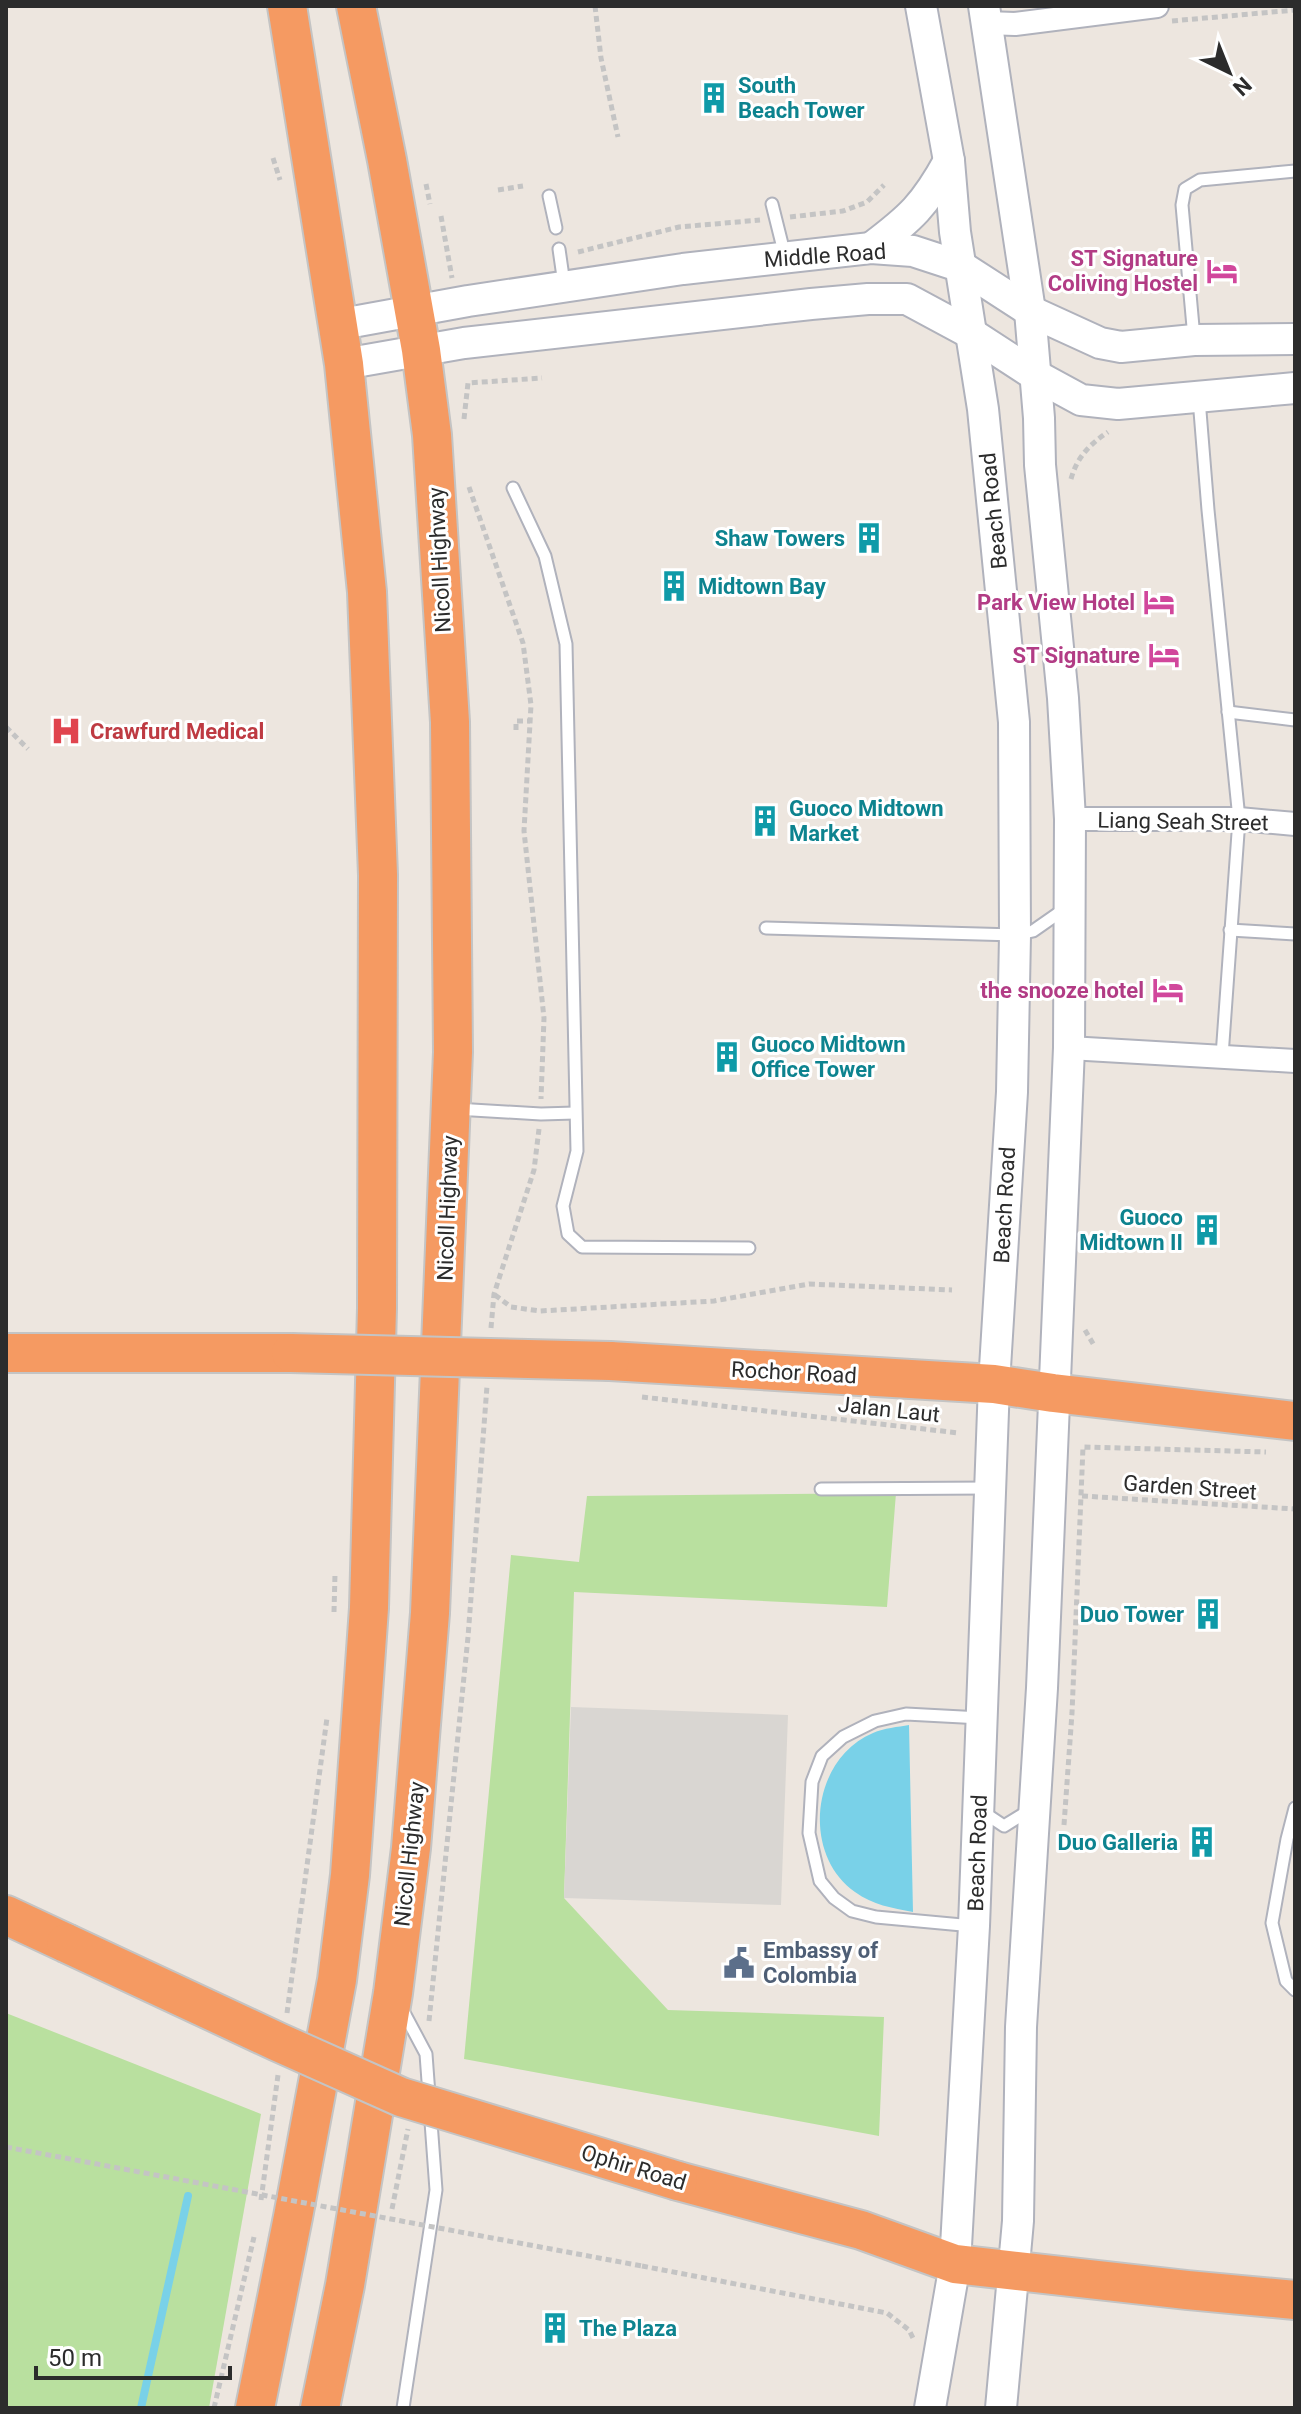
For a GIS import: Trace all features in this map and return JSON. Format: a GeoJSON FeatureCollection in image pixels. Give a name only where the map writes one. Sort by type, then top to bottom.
{"type":"FeatureCollection","features":[{"type":"Feature","properties":{"kind":"highway"},"geometry":{"type":"LineString","coordinates":[[255,2408],[337,1980],[350,1875],[369,1608],[377,1308],[378,875],[367,592],[344,364],[287,6]]}},
{"type":"Feature","properties":{"kind":"highway","name":"Nicoll Highway"},"geometry":{"type":"LineString","coordinates":[[320,2408],[345,2285],[393,1993],[411,1848],[430,1613],[453,1036],[450,722],[432,435],[421,350],[356,6]]}},
{"type":"Feature","properties":{"kind":"highway","name":"Rochor Road"},"geometry":{"type":"LineString","coordinates":[[6,1353],[291,1353],[610,1361],[994,1384],[1287,1437]]}},
{"type":"Feature","properties":{"kind":"highway","name":"Ophir Road"},"geometry":{"type":"LineString","coordinates":[[6,1915],[401,2097],[678,2181],[861,2230],[955,2264],[1295,2300]]}},
{"type":"Feature","properties":{"kind":"main road","name":"Beach Road"},"geometry":{"type":"LineString","coordinates":[[921,6],[949,161],[955,232],[983,409],[1014,722],[1015,935],[1012,1092],[994,1384],[974,1926],[955,2264],[930,2408]]}},
{"type":"Feature","properties":{"kind":"main road"},"geometry":{"type":"LineString","coordinates":[[985,15],[1030,311],[1040,465],[1063,698],[1070,819],[1069,1048],[1042,1688],[1021,2027],[1018,2221],[1001,2408]]}},
{"type":"Feature","properties":{"kind":"main road"},"geometry":{"type":"LineString","coordinates":[[871,248],[918,210],[949,161]]}},
{"type":"Feature","properties":{"kind":"main road","name":"Middle Road"},"geometry":{"type":"LineString","coordinates":[[336,325],[565,287],[871,248],[913,251],[962,267],[1030,311],[1100,343],[1121,347],[1194,340],[1295,339]]}},
{"type":"Feature","properties":{"kind":"main road"},"geometry":{"type":"LineString","coordinates":[[344,364],[464,343],[868,299],[907,299],[1081,400],[1118,404],[1295,388]]}},
{"type":"Feature","properties":{"kind":"main road"},"geometry":{"type":"LineString","coordinates":[[1040,465],[1050,436],[1067,412],[1081,400]]}},
{"type":"Feature","properties":{"kind":"street"},"geometry":{"type":"LineString","coordinates":[[985,15],[1015,24],[1148,6]]}},
{"type":"Feature","properties":{"kind":"street","name":"Liang Seah Street"},"geometry":{"type":"LineString","coordinates":[[1070,819],[1239,819],[1295,824]]}},
{"type":"Feature","properties":{"kind":"street"},"geometry":{"type":"LineString","coordinates":[[1069,1048],[1295,1061]]}},
{"type":"Feature","properties":{"kind":"lane"},"geometry":{"type":"LineString","coordinates":[[1194,340],[1182,205],[1185,189],[1200,180],[1295,171]]}},
{"type":"Feature","properties":{"kind":"lane"},"geometry":{"type":"LineString","coordinates":[[549,196],[556,228]]}},
{"type":"Feature","properties":{"kind":"lane"},"geometry":{"type":"LineString","coordinates":[[772,204],[785,257]]}},
{"type":"Feature","properties":{"kind":"lane"},"geometry":{"type":"LineString","coordinates":[[560,253],[565,287]]}},
{"type":"Feature","properties":{"kind":"lane"},"geometry":{"type":"LineString","coordinates":[[1198,396],[1239,819],[1222,1056]]}},
{"type":"Feature","properties":{"kind":"lane"},"geometry":{"type":"LineString","coordinates":[[513,488],[545,556],[566,644],[577,1151],[563,1206],[568,1234],[582,1247],[749,1248]]}},
{"type":"Feature","properties":{"kind":"lane"},"geometry":{"type":"LineString","coordinates":[[1228,712],[1295,720]]}},
{"type":"Feature","properties":{"kind":"lane"},"geometry":{"type":"LineString","coordinates":[[766,928],[1015,935],[1033,931],[1069,906]]}},
{"type":"Feature","properties":{"kind":"lane"},"geometry":{"type":"LineString","coordinates":[[1230,930],[1295,934]]}},
{"type":"Feature","properties":{"kind":"lane"},"geometry":{"type":"LineString","coordinates":[[451,1109],[575,1113]]}},
{"type":"Feature","properties":{"kind":"lane"},"geometry":{"type":"LineString","coordinates":[[821,1489],[990,1488]]}},
{"type":"Feature","properties":{"kind":"lane"},"geometry":{"type":"LineString","coordinates":[[974,1926],[876,1917],[852,1911],[834,1898],[820,1881],[809,1833],[812,1782],[822,1756],[843,1737],[875,1721],[906,1714],[982,1718]]}},
{"type":"Feature","properties":{"kind":"lane"},"geometry":{"type":"LineString","coordinates":[[979,1809],[1004,1826],[1034,1808]]}},
{"type":"Feature","properties":{"kind":"lane"},"geometry":{"type":"LineString","coordinates":[[1295,1808],[1272,1923],[1286,1981],[1295,1990]]}},
{"type":"Feature","properties":{"kind":"lane"},"geometry":{"type":"LineString","coordinates":[[393,1993],[426,2054],[436,2190],[403,2408]]}},
{"type":"Feature","properties":{"kind":"path"},"geometry":{"type":"LineString","coordinates":[[595,6],[601,58],[618,137]]}},
{"type":"Feature","properties":{"kind":"path"},"geometry":{"type":"LineString","coordinates":[[273,158],[282,187]]}},
{"type":"Feature","properties":{"kind":"path"},"geometry":{"type":"LineString","coordinates":[[560,253],[679,227],[843,211],[867,202],[884,185]]}},
{"type":"Feature","properties":{"kind":"path"},"geometry":{"type":"LineString","coordinates":[[498,190],[523,186]]}},
{"type":"Feature","properties":{"kind":"path"},"geometry":{"type":"LineString","coordinates":[[441,216],[452,282]]}},
{"type":"Feature","properties":{"kind":"path"},"geometry":{"type":"LineString","coordinates":[[463,429],[468,383],[542,378]]}},
{"type":"Feature","properties":{"kind":"path"},"geometry":{"type":"LineString","coordinates":[[1069,484],[1075,464],[1092,443],[1114,427]]}},
{"type":"Feature","properties":{"kind":"path"},"geometry":{"type":"LineString","coordinates":[[465,475],[523,643],[531,705],[524,831],[544,1018],[541,1114],[534,1170],[494,1294],[490,1341]]}},
{"type":"Feature","properties":{"kind":"path"},"geometry":{"type":"LineString","coordinates":[[516,730],[516,721],[530,721]]}},
{"type":"Feature","properties":{"kind":"path"},"geometry":{"type":"LineString","coordinates":[[6,727],[28,749]]}},
{"type":"Feature","properties":{"kind":"path"},"geometry":{"type":"LineString","coordinates":[[494,1294],[511,1307],[540,1311],[714,1301],[809,1284],[952,1290]]}},
{"type":"Feature","properties":{"kind":"path"},"geometry":{"type":"LineString","coordinates":[[476,1524],[488,1372]]}},
{"type":"Feature","properties":{"kind":"path","name":"Jalan Laut"},"geometry":{"type":"LineString","coordinates":[[627,1396],[959,1433]]}},
{"type":"Feature","properties":{"kind":"path"},"geometry":{"type":"LineString","coordinates":[[1063,1835],[1072,1713],[1083,1447],[1287,1437]]}},
{"type":"Feature","properties":{"kind":"path","name":"Garden Street"},"geometry":{"type":"LineString","coordinates":[[1082,1496],[1295,1509]]}},
{"type":"Feature","properties":{"kind":"path"},"geometry":{"type":"LineString","coordinates":[[334,1616],[335,1568]]}},
{"type":"Feature","properties":{"kind":"path"},"geometry":{"type":"LineString","coordinates":[[285,2025],[328,1710]]}},
{"type":"Feature","properties":{"kind":"path"},"geometry":{"type":"LineString","coordinates":[[259,2215],[279,2073]]}},
{"type":"Feature","properties":{"kind":"path"},"geometry":{"type":"LineString","coordinates":[[6,2147],[887,2313],[909,2330],[918,2349]]}},
{"type":"Feature","properties":{"kind":"path"},"geometry":{"type":"LineString","coordinates":[[214,2408],[256,2229]]}},
{"type":"Feature","properties":{"kind":"green space"},"geometry":{"type":"Polygon","coordinates":[[[896,1493],[887,1607],[574,1592],[564,1898],[668,2010],[884,2017],[879,2136],[464,2059],[511,1555],[579,1562],[587,1496],[896,1493]]]}},
{"type":"Feature","properties":{"kind":"green space"},"geometry":{"type":"Polygon","coordinates":[[[6,2013],[261,2114],[209,2408],[6,2408],[6,2013]]]}},
{"type":"Feature","properties":{"kind":"shaded area"},"geometry":{"type":"Polygon","coordinates":[[[571,1707],[788,1715],[781,1905],[564,1898],[571,1707]]]}},
{"type":"Feature","properties":{"kind":"water"},"geometry":{"type":"Polygon","coordinates":[[[909,1725],[913,1912],[876,1903],[855,1892],[838,1875],[826,1855],[820,1808],[836,1763],[852,1746],[873,1733],[909,1725]]]}},
{"type":"Feature","properties":{"kind":"waterway"},"geometry":{"type":"LineString","coordinates":[[141,2408],[188,2196]]}},
{"type":"Feature","properties":{"kind":"place","name":"South Beach Tower"},"geometry":{"type":"Point","coordinates":[714,98]}},
{"type":"Feature","properties":{"kind":"place","name":"ST Signature Coliving Hostel"},"geometry":{"type":"Point","coordinates":[1222,271]}},
{"type":"Feature","properties":{"kind":"place","name":"Shaw Towers"},"geometry":{"type":"Point","coordinates":[869,538]}},
{"type":"Feature","properties":{"kind":"place","name":"Midtown Bay"},"geometry":{"type":"Point","coordinates":[674,586]}},
{"type":"Feature","properties":{"kind":"place","name":"Park View Hotel"},"geometry":{"type":"Point","coordinates":[1159,602]}},
{"type":"Feature","properties":{"kind":"place","name":"ST Signature"},"geometry":{"type":"Point","coordinates":[1164,655]}},
{"type":"Feature","properties":{"kind":"place","name":"Crawfurd Medical"},"geometry":{"type":"Point","coordinates":[66,731]}},
{"type":"Feature","properties":{"kind":"place","name":"Guoco Midtown Market"},"geometry":{"type":"Point","coordinates":[765,821]}},
{"type":"Feature","properties":{"kind":"place","name":"the snooze hotel"},"geometry":{"type":"Point","coordinates":[1168,990]}},
{"type":"Feature","properties":{"kind":"place","name":"Guoco Midtown Office Tower"},"geometry":{"type":"Point","coordinates":[727,1057]}},
{"type":"Feature","properties":{"kind":"place","name":"Guoco Midtown II"},"geometry":{"type":"Point","coordinates":[1207,1230]}},
{"type":"Feature","properties":{"kind":"place","name":"Duo Tower"},"geometry":{"type":"Point","coordinates":[1208,1614]}},
{"type":"Feature","properties":{"kind":"place","name":"Duo Galleria"},"geometry":{"type":"Point","coordinates":[1202,1842]}},
{"type":"Feature","properties":{"kind":"place","name":"Embassy of Colombia"},"geometry":{"type":"Point","coordinates":[739,1963]}},
{"type":"Feature","properties":{"kind":"place","name":"The Plaza"},"geometry":{"type":"Point","coordinates":[555,2328]}}]}
